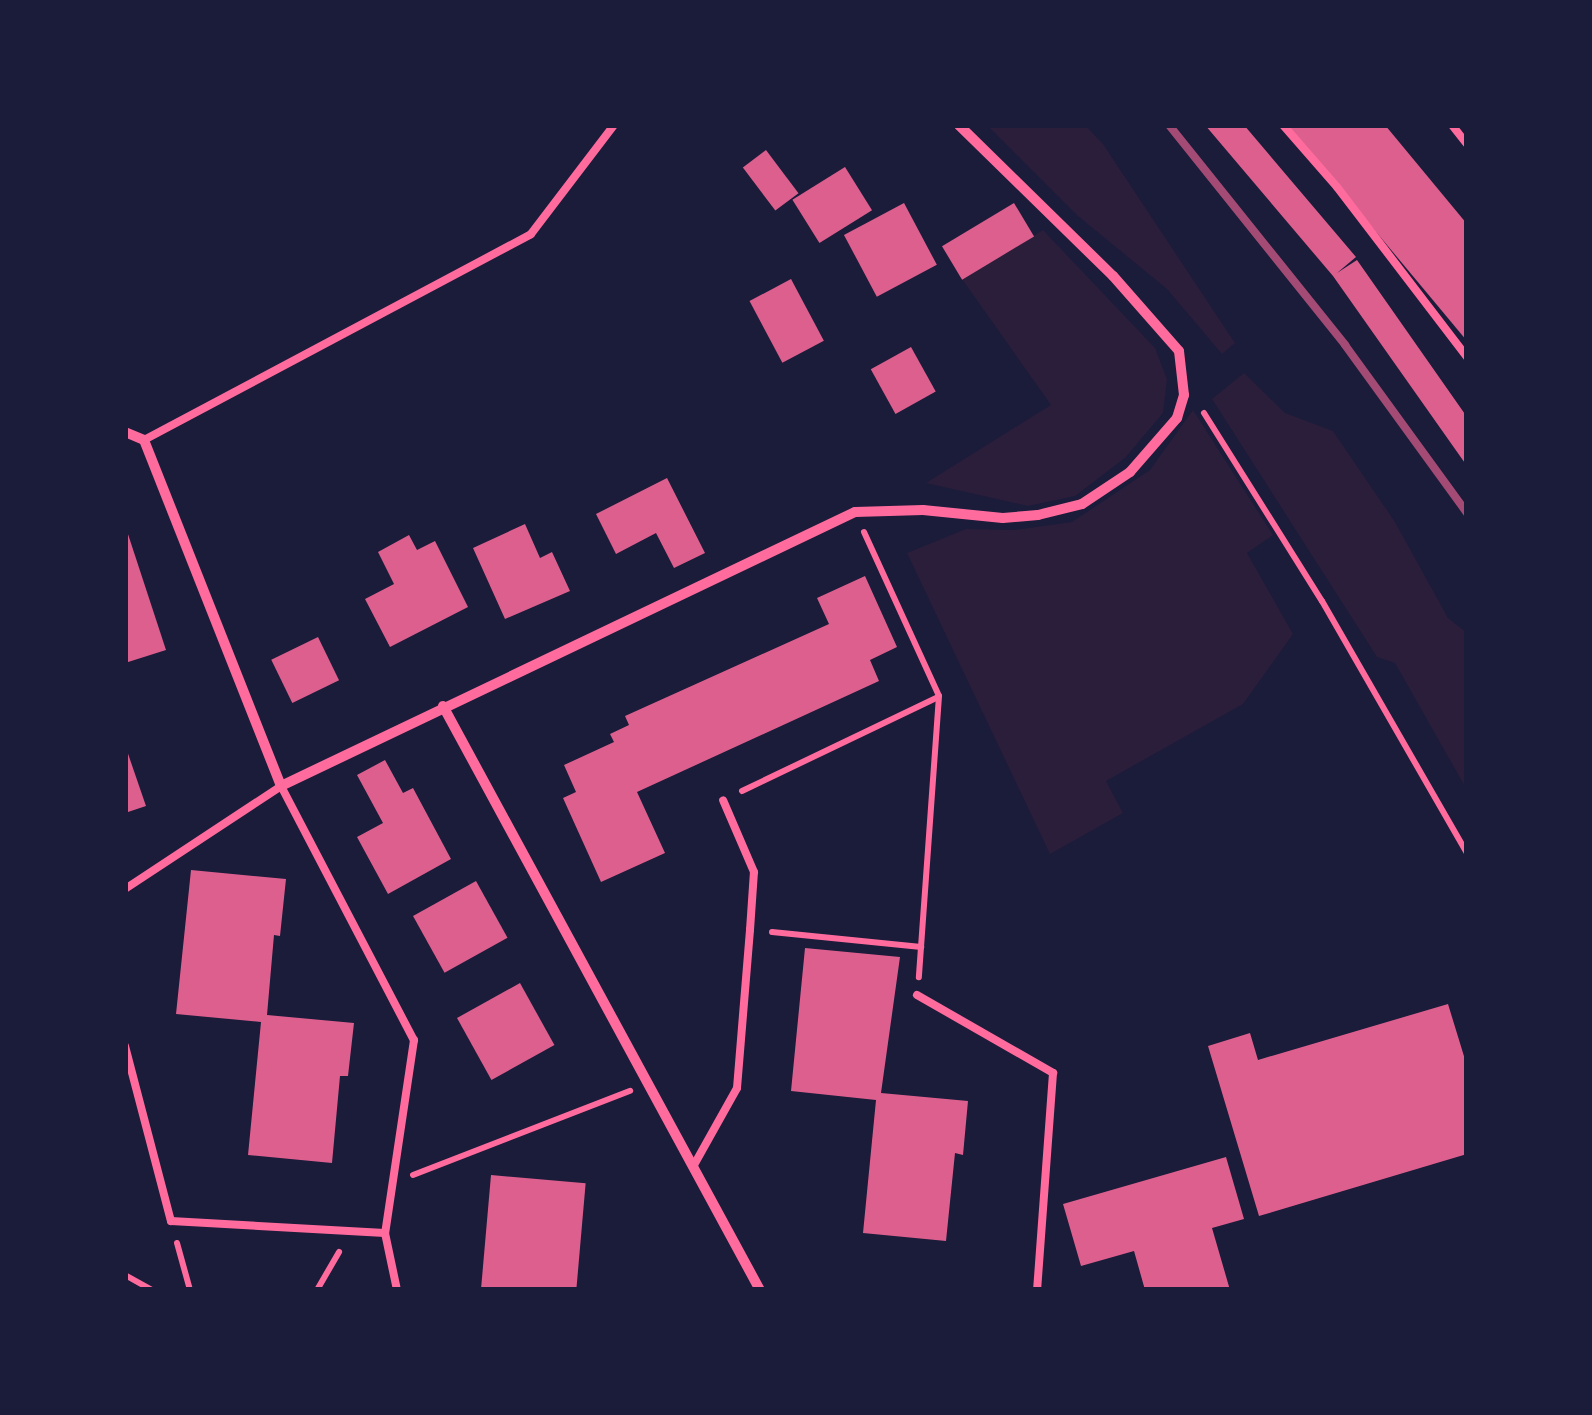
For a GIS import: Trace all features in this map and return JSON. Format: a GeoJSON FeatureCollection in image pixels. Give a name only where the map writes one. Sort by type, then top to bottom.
{"type":"FeatureCollection","features":[{"type":"Feature","properties":{"kind":"street"},"geometry":{"type":"LineString","coordinates":[[125,432],[144,440],[281,786],[855,512],[924,510],[1003,518],[1038,516],[1082,504],[1130,472],[1177,418],[1184,396],[1180,351],[1160,326],[959,125]]}},
{"type":"Feature","properties":{"kind":"street"},"geometry":{"type":"LineString","coordinates":[[443,706],[760,1290]]}},
{"type":"Feature","properties":{"kind":"lane"},"geometry":{"type":"LineString","coordinates":[[144,440],[532,234],[614,125]]}},
{"type":"Feature","properties":{"kind":"lane"},"geometry":{"type":"LineString","coordinates":[[1283,125],[1337,187],[1467,357]]}},
{"type":"Feature","properties":{"kind":"lane"},"geometry":{"type":"LineString","coordinates":[[1452,125],[1467,144]]}},
{"type":"Feature","properties":{"kind":"lane"},"geometry":{"type":"LineString","coordinates":[[125,889],[281,786],[414,1040],[385,1233],[397,1290]]}},
{"type":"Feature","properties":{"kind":"lane"},"geometry":{"type":"LineString","coordinates":[[694,1165],[737,1088],[750,930],[754,872],[723,800]]}},
{"type":"Feature","properties":{"kind":"lane"},"geometry":{"type":"LineString","coordinates":[[917,996],[1053,1072],[1037,1290]]}},
{"type":"Feature","properties":{"kind":"lane"},"geometry":{"type":"LineString","coordinates":[[125,1046],[171,1220],[385,1233]]}},
{"type":"Feature","properties":{"kind":"path"},"geometry":{"type":"LineString","coordinates":[[1184,396],[1202,410],[1322,601],[1467,853]]}},
{"type":"Feature","properties":{"kind":"path"},"geometry":{"type":"LineString","coordinates":[[855,512],[939,696],[917,996]]}},
{"type":"Feature","properties":{"kind":"path"},"geometry":{"type":"LineString","coordinates":[[723,800],[939,696]]}},
{"type":"Feature","properties":{"kind":"path"},"geometry":{"type":"LineString","coordinates":[[750,930],[922,947]]}},
{"type":"Feature","properties":{"kind":"path"},"geometry":{"type":"LineString","coordinates":[[392,1183],[650,1083]]}},
{"type":"Feature","properties":{"kind":"path"},"geometry":{"type":"LineString","coordinates":[[171,1220],[190,1290]]}},
{"type":"Feature","properties":{"kind":"path"},"geometry":{"type":"LineString","coordinates":[[317,1290],[350,1231]]}},
{"type":"Feature","properties":{"kind":"path"},"geometry":{"type":"LineString","coordinates":[[125,1274],[152,1290]]}},
{"type":"Feature","properties":{"kind":"shaded area"},"geometry":{"type":"Polygon","coordinates":[[[987,125],[1085,125],[1103,144],[1235,343],[1222,354],[1167,289],[1078,216],[987,125]]]}},
{"type":"Feature","properties":{"kind":"shaded area"},"geometry":{"type":"Polygon","coordinates":[[[1043,230],[1155,348],[1167,379],[1163,413],[1125,458],[1075,496],[1028,506],[926,483],[1051,405],[962,279],[1043,230]]]}},
{"type":"Feature","properties":{"kind":"shaded area"},"geometry":{"type":"Polygon","coordinates":[[[1244,373],[1285,413],[1333,431],[1395,522],[1448,618],[1467,633],[1467,790],[1395,663],[1377,657],[1212,399],[1244,373]]]}},
{"type":"Feature","properties":{"kind":"shaded area"},"geometry":{"type":"Polygon","coordinates":[[[1193,410],[1273,535],[1247,553],[1293,634],[1243,704],[1106,781],[1123,813],[1050,854],[907,553],[966,529],[1014,530],[1072,522],[1150,470],[1193,410]]]}},
{"type":"Feature","properties":{"kind":"building"},"geometry":{"type":"Polygon","coordinates":[[[1205,125],[1244,125],[1356,257],[1337,273],[1357,260],[1467,417],[1467,466],[1333,276],[1205,125]]]}},
{"type":"Feature","properties":{"kind":"building"},"geometry":{"type":"Polygon","coordinates":[[[1287,125],[1385,125],[1467,224],[1467,341],[1287,125]]]}},
{"type":"Feature","properties":{"kind":"building"},"geometry":{"type":"Polygon","coordinates":[[[766,150],[798,193],[775,211],[743,167],[766,150]]]}},
{"type":"Feature","properties":{"kind":"building"},"geometry":{"type":"Polygon","coordinates":[[[845,167],[872,210],[819,243],[792,200],[845,167]]]}},
{"type":"Feature","properties":{"kind":"building"},"geometry":{"type":"Polygon","coordinates":[[[904,203],[937,265],[877,297],[844,235],[904,203]]]}},
{"type":"Feature","properties":{"kind":"building"},"geometry":{"type":"Polygon","coordinates":[[[1014,203],[1034,236],[962,280],[942,246],[1014,203]]]}},
{"type":"Feature","properties":{"kind":"building"},"geometry":{"type":"Polygon","coordinates":[[[791,279],[824,341],[782,363],[750,301],[791,279]]]}},
{"type":"Feature","properties":{"kind":"building"},"geometry":{"type":"Polygon","coordinates":[[[911,347],[936,392],[895,414],[871,369],[911,347]]]}},
{"type":"Feature","properties":{"kind":"building"},"geometry":{"type":"Polygon","coordinates":[[[667,478],[705,553],[674,568],[656,533],[616,554],[596,514],[667,478]]]}},
{"type":"Feature","properties":{"kind":"building"},"geometry":{"type":"Polygon","coordinates":[[[525,524],[540,558],[552,552],[570,591],[505,619],[473,548],[525,524]]]}},
{"type":"Feature","properties":{"kind":"building"},"geometry":{"type":"Polygon","coordinates":[[[125,525],[166,650],[125,663],[125,525]]]}},
{"type":"Feature","properties":{"kind":"building"},"geometry":{"type":"Polygon","coordinates":[[[409,535],[417,550],[435,541],[468,607],[390,647],[365,599],[394,584],[378,552],[409,535]]]}},
{"type":"Feature","properties":{"kind":"building"},"geometry":{"type":"Polygon","coordinates":[[[865,576],[897,647],[870,660],[879,681],[637,792],[665,853],[601,882],[563,798],[576,792],[564,765],[614,742],[610,734],[629,725],[625,716],[829,624],[817,598],[865,576]]]}},
{"type":"Feature","properties":{"kind":"building"},"geometry":{"type":"Polygon","coordinates":[[[318,637],[339,680],[292,703],[271,660],[318,637]]]}},
{"type":"Feature","properties":{"kind":"building"},"geometry":{"type":"Polygon","coordinates":[[[125,745],[146,806],[125,813],[125,745]]]}},
{"type":"Feature","properties":{"kind":"building"},"geometry":{"type":"Polygon","coordinates":[[[385,760],[403,793],[413,788],[451,859],[388,894],[357,837],[383,823],[357,775],[385,760]]]}},
{"type":"Feature","properties":{"kind":"building"},"geometry":{"type":"Polygon","coordinates":[[[191,870],[286,879],[280,936],[274,935],[267,1015],[354,1023],[348,1076],[340,1076],[332,1163],[248,1155],[261,1022],[176,1014],[191,870]]]}},
{"type":"Feature","properties":{"kind":"building"},"geometry":{"type":"Polygon","coordinates":[[[476,881],[508,938],[445,973],[413,916],[476,881]]]}},
{"type":"Feature","properties":{"kind":"building"},"geometry":{"type":"Polygon","coordinates":[[[805,948],[900,957],[881,1093],[968,1101],[963,1155],[955,1153],[946,1241],[863,1233],[876,1100],[791,1091],[805,948]]]}},
{"type":"Feature","properties":{"kind":"building"},"geometry":{"type":"Polygon","coordinates":[[[520,983],[554,1045],[491,1080],[457,1018],[520,983]]]}},
{"type":"Feature","properties":{"kind":"building"},"geometry":{"type":"Polygon","coordinates":[[[1448,1004],[1467,1066],[1467,1154],[1259,1216],[1208,1046],[1250,1033],[1258,1060],[1448,1004]]]}},
{"type":"Feature","properties":{"kind":"building"},"geometry":{"type":"Polygon","coordinates":[[[1226,1157],[1244,1219],[1212,1228],[1230,1290],[1145,1290],[1134,1251],[1081,1266],[1063,1204],[1226,1157]]]}},
{"type":"Feature","properties":{"kind":"building"},"geometry":{"type":"Polygon","coordinates":[[[491,1175],[586,1183],[576,1290],[481,1290],[491,1175]]]}},
{"type":"Feature","properties":{"kind":"railway"},"geometry":{"type":"LineString","coordinates":[[1169,125],[1345,345],[1467,513]]}}]}
